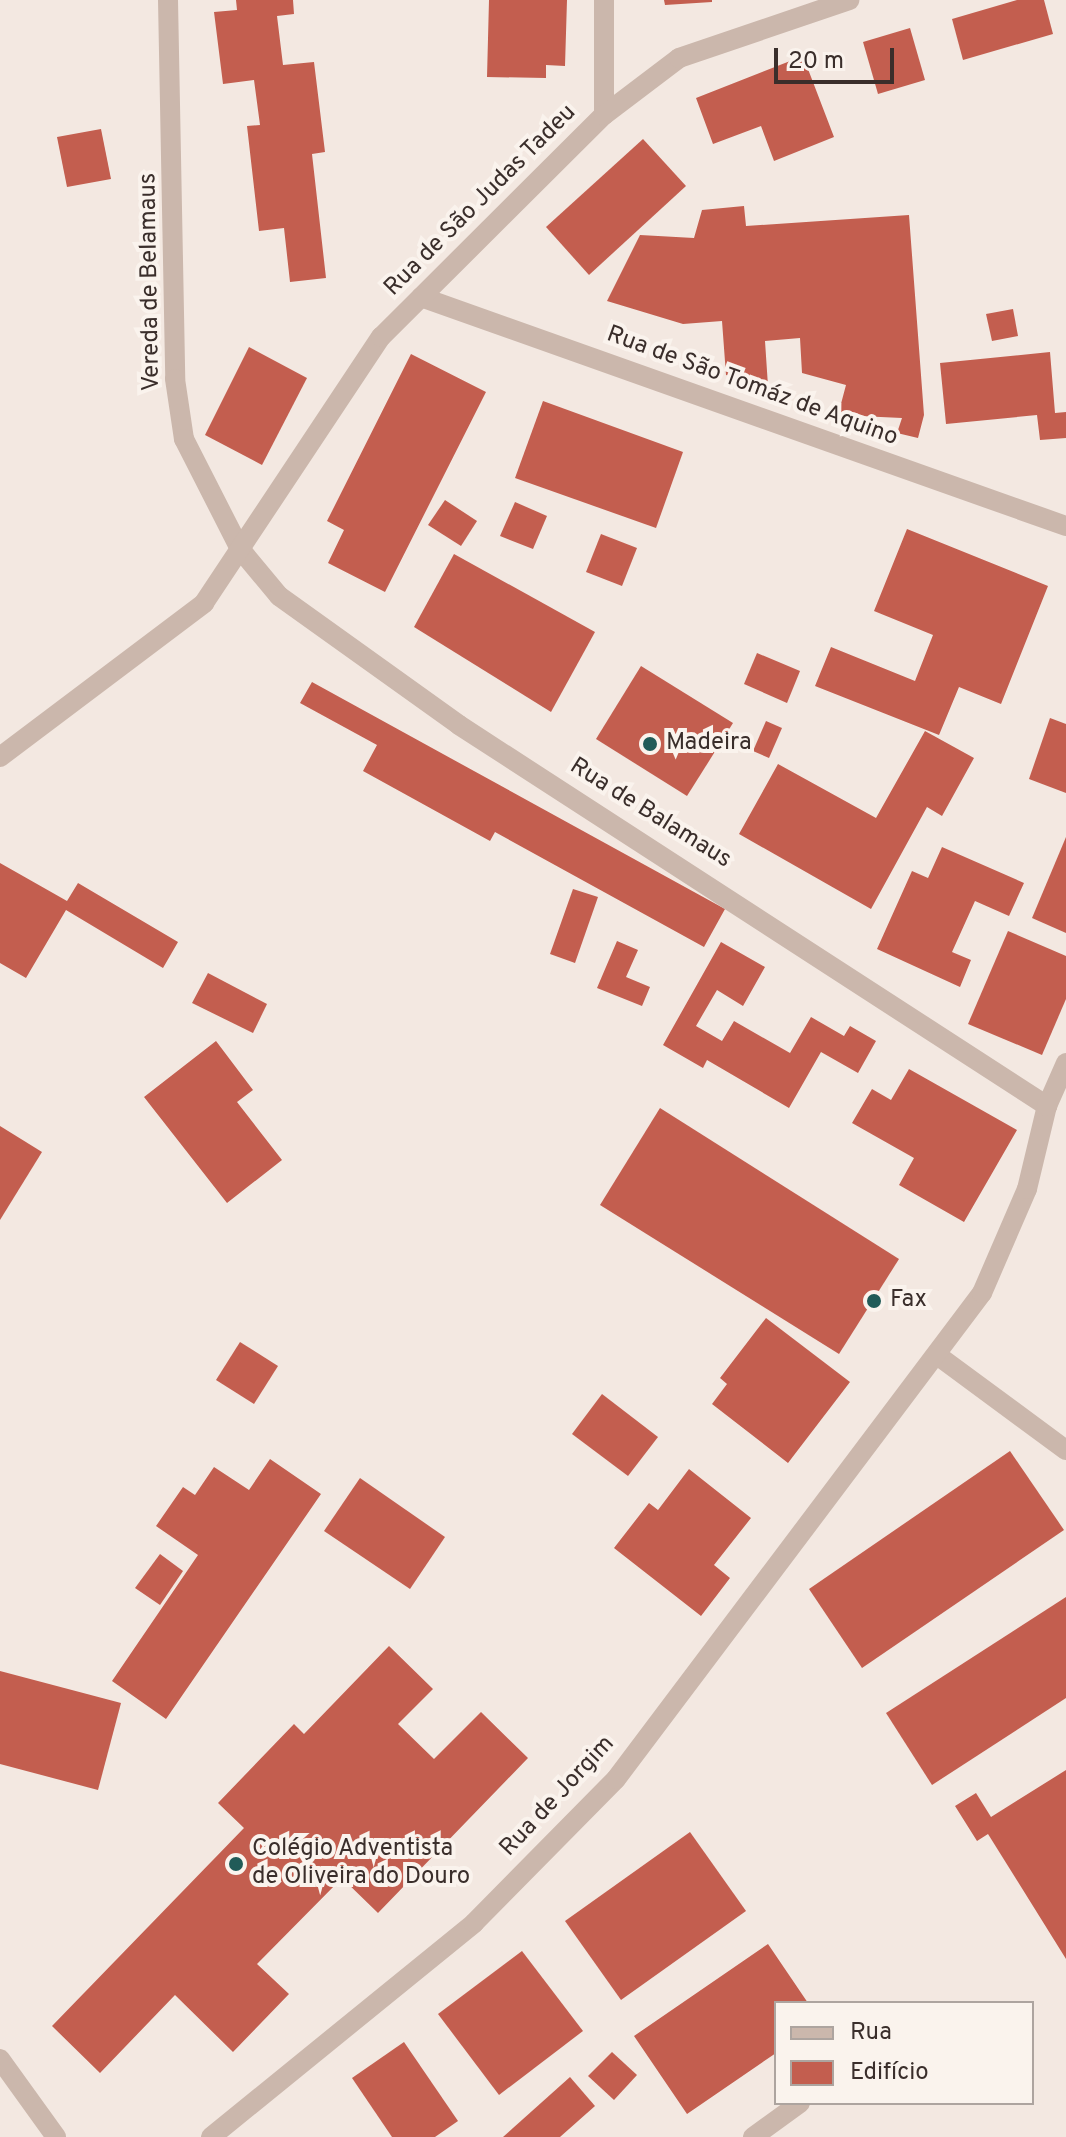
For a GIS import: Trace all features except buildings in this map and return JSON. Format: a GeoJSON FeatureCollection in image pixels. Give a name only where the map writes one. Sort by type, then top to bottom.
{"type":"FeatureCollection","features":[{"type":"Feature","properties":{"kind":"street","name":"Vereda de Belamaus"},"geometry":{"type":"LineString","coordinates":[[168,0],[175,379],[184,439],[240,549]]}},
{"type":"Feature","properties":{"kind":"street"},"geometry":{"type":"LineString","coordinates":[[604,0],[604,115]]}},
{"type":"Feature","properties":{"kind":"street","name":"Rua de São Judas Tadeu"},"geometry":{"type":"LineString","coordinates":[[0,757],[204,603],[381,337],[604,115],[679,58],[849,0]]}},
{"type":"Feature","properties":{"kind":"street","name":"Rua de São Tomáz de Aquino"},"geometry":{"type":"LineString","coordinates":[[421,297],[1066,526]]}},
{"type":"Feature","properties":{"kind":"street","name":"Rua de Balamaus"},"geometry":{"type":"LineString","coordinates":[[240,549],[279,596],[459,725],[1047,1106]]}},
{"type":"Feature","properties":{"kind":"street","name":"Rua de Jorgim"},"geometry":{"type":"LineString","coordinates":[[211,2137],[474,1923],[616,1779],[937,1355],[988,1280],[1027,1189],[1047,1106],[1066,1063]]}},
{"type":"Feature","properties":{"kind":"street"},"geometry":{"type":"LineString","coordinates":[[937,1355],[1066,1450]]}},
{"type":"Feature","properties":{"kind":"street"},"geometry":{"type":"LineString","coordinates":[[0,2059],[56,2137]]}},
{"type":"Feature","properties":{"kind":"street"},"geometry":{"type":"LineString","coordinates":[[753,2137],[797,2105]]}},
{"type":"Feature","properties":{"kind":"place","name":"Madeira"},"geometry":{"type":"Point","coordinates":[650,744]}},
{"type":"Feature","properties":{"kind":"place","name":"Fax"},"geometry":{"type":"Point","coordinates":[874,1301]}},
{"type":"Feature","properties":{"kind":"place","name":"Colégio Adventista de Oliveira do Douro"},"geometry":{"type":"Point","coordinates":[236,1864]}}]}
